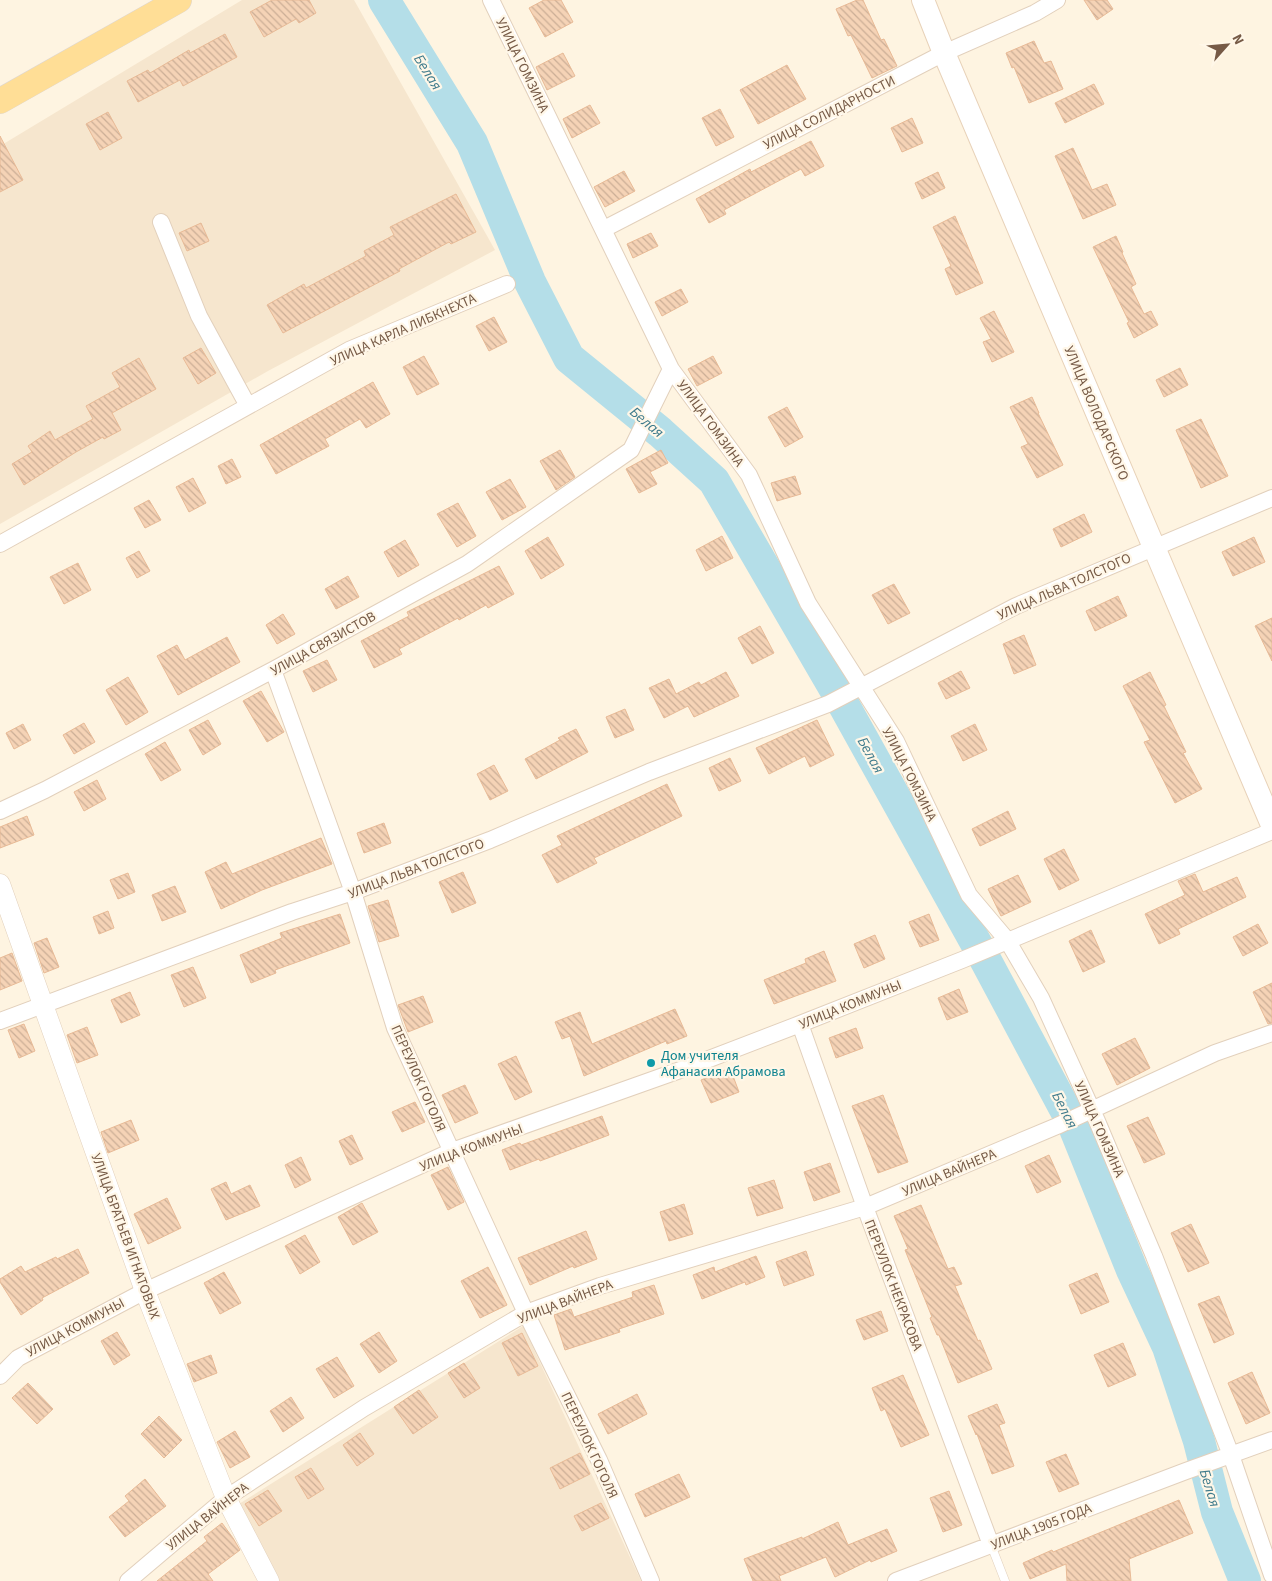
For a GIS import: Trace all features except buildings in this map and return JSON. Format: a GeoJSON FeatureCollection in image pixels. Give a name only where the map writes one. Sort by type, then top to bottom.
{"type":"FeatureCollection","features":[{"type":"Feature","properties":{"kind":"main road"},"geometry":{"type":"LineString","coordinates":[[0,102],[179,0]]}},
{"type":"Feature","properties":{"kind":"main road","name":"УЛИЦА ВОЛОДАРСКОГО"},"geometry":{"type":"LineString","coordinates":[[923,0],[1272,825]]}},
{"type":"Feature","properties":{"kind":"street","name":"УЛИЦА ГОМЗИНА"},"geometry":{"type":"LineString","coordinates":[[491,0],[671,369],[749,475],[808,603],[896,742],[969,895],[1007,940],[1042,998],[1154,1256],[1231,1455],[1272,1575]]}},
{"type":"Feature","properties":{"kind":"street","name":"УЛИЦА СОЛИДАРНОСТИ"},"geometry":{"type":"LineString","coordinates":[[604,229],[944,53],[1035,13],[1057,0]]}},
{"type":"Feature","properties":{"kind":"street"},"geometry":{"type":"LineString","coordinates":[[162,222],[200,316],[248,406]]}},
{"type":"Feature","properties":{"kind":"street","name":"УЛИЦА КАРЛА ЛИБКНЕХТА"},"geometry":{"type":"LineString","coordinates":[[0,544],[350,350],[507,284]]}},
{"type":"Feature","properties":{"kind":"street","name":"УЛИЦА СВЯЗИСТОВ"},"geometry":{"type":"LineString","coordinates":[[0,811],[45,790],[273,670],[467,564],[631,450],[671,369]]}},
{"type":"Feature","properties":{"kind":"street","name":"УЛИЦА ЛЬВА ТОЛСТОГО"},"geometry":{"type":"LineString","coordinates":[[0,1021],[490,840],[648,772],[828,704],[1016,606],[1154,546],[1272,498]]}},
{"type":"Feature","properties":{"kind":"street","name":"ПЕРЕУЛОК ГОГОЛЯ"},"geometry":{"type":"LineString","coordinates":[[273,670],[353,892],[395,1028],[526,1313],[599,1460],[651,1581]]}},
{"type":"Feature","properties":{"kind":"street"},"geometry":{"type":"LineString","coordinates":[[1007,940],[1272,831]]}},
{"type":"Feature","properties":{"kind":"street","name":"УЛИЦА БРАТЬЕВ ИГНАТОВЫХ"},"geometry":{"type":"LineString","coordinates":[[0,884],[145,1291],[226,1498],[269,1581]]}},
{"type":"Feature","properties":{"kind":"street","name":"УЛИЦА КОММУНЫ"},"geometry":{"type":"LineString","coordinates":[[0,1376],[18,1358],[145,1291],[452,1151],[683,1069],[962,960],[1007,940]]}},
{"type":"Feature","properties":{"kind":"street","name":"ПЕРЕУЛОК НЕКРАСОВА"},"geometry":{"type":"LineString","coordinates":[[800,1024],[865,1208],[991,1545]]}},
{"type":"Feature","properties":{"kind":"street"},"geometry":{"type":"LineString","coordinates":[[1092,1110],[1215,1054],[1272,1033]]}},
{"type":"Feature","properties":{"kind":"street","name":"УЛИЦА ВАЙНЕРА"},"geometry":{"type":"LineString","coordinates":[[128,1581],[226,1498],[364,1408],[526,1313],[600,1286],[865,1208],[1092,1110]]}},
{"type":"Feature","properties":{"kind":"street"},"geometry":{"type":"LineString","coordinates":[[1231,1455],[1272,1440]]}},
{"type":"Feature","properties":{"kind":"street","name":"УЛИЦА 1905 ГОДА"},"geometry":{"type":"LineString","coordinates":[[896,1581],[1231,1455]]}},
{"type":"Feature","properties":{"kind":"lane"},"geometry":{"type":"LineString","coordinates":[[991,1545],[1005,1581]]}},
{"type":"Feature","properties":{"kind":"shaded area"},"geometry":{"type":"Polygon","coordinates":[[[242,0],[354,0],[495,250],[268,371],[0,524],[0,146],[242,0]]]}},
{"type":"Feature","properties":{"kind":"shaded area"},"geometry":{"type":"Polygon","coordinates":[[[523,1326],[641,1581],[279,1581],[239,1504],[523,1326]]]}},
{"type":"Feature","properties":{"kind":"waterway","name":"Белая"},"geometry":{"type":"LineString","coordinates":[[384,0],[472,143],[530,282],[569,358],[660,432],[714,481],[836,691],[986,961],[1073,1124],[1132,1270],[1168,1347],[1199,1441],[1217,1512],[1245,1581]]}},
{"type":"Feature","properties":{"kind":"place","name":"Дом учителя Афанасия Абрамова"},"geometry":{"type":"Point","coordinates":[651,1063]}}]}
